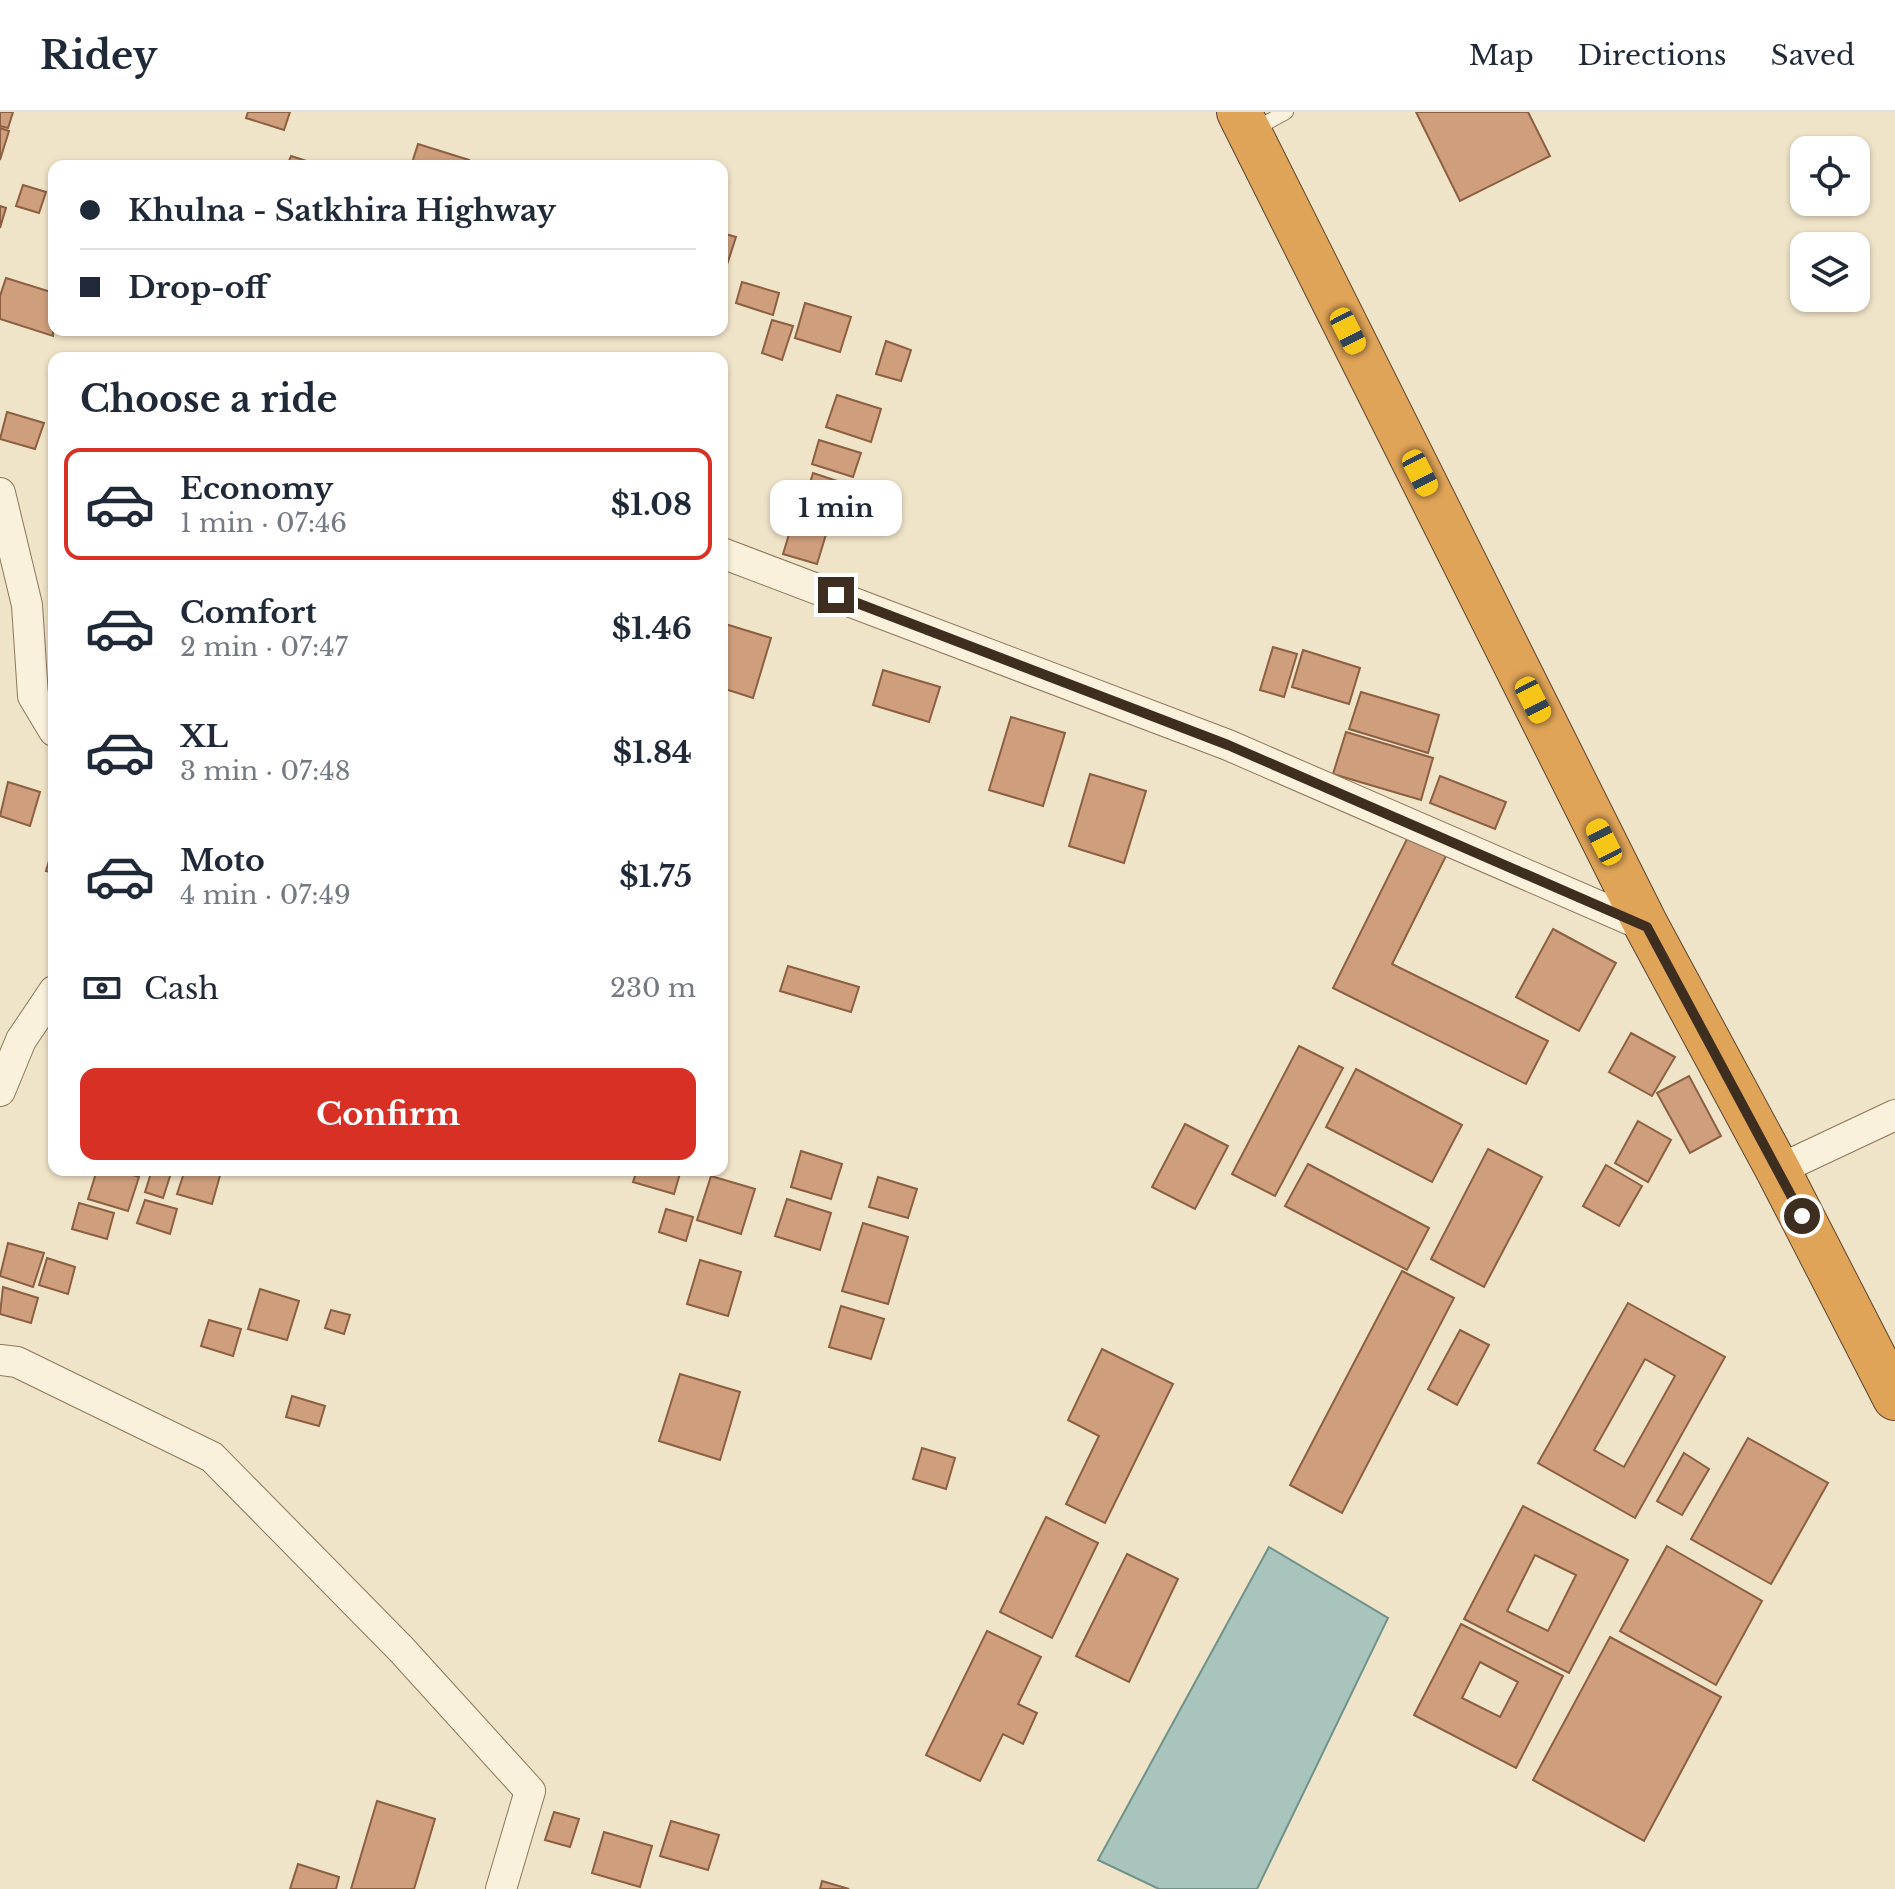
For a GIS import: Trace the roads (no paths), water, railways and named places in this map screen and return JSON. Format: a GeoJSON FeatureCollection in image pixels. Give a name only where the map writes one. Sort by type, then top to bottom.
{"type":"FeatureCollection","features":[{"type":"Feature","properties":{"kind":"highway"},"geometry":{"type":"LineString","coordinates":[[1258,119],[1647,927],[1778,1170],[1895,1398]]}},
{"type":"Feature","properties":{"kind":"street"},"geometry":{"type":"LineString","coordinates":[[0,493],[27,605],[33,696],[48,721]]}},
{"type":"Feature","properties":{"kind":"street"},"geometry":{"type":"LineString","coordinates":[[728,555],[1228,745],[1647,927]]}},
{"type":"Feature","properties":{"kind":"street"},"geometry":{"type":"LineString","coordinates":[[0,1091],[21,1040],[48,1000]]}},
{"type":"Feature","properties":{"kind":"street"},"geometry":{"type":"LineString","coordinates":[[1778,1170],[1895,1115]]}},
{"type":"Feature","properties":{"kind":"street"},"geometry":{"type":"LineString","coordinates":[[0,1360],[17,1362],[212,1457],[401,1649],[530,1791],[501,1889]]}},
{"type":"Feature","properties":{"kind":"water"},"geometry":{"type":"Polygon","coordinates":[[[1269,1547],[1388,1618],[1257,1889],[1159,1889],[1098,1860],[1269,1547]]]}}]}
